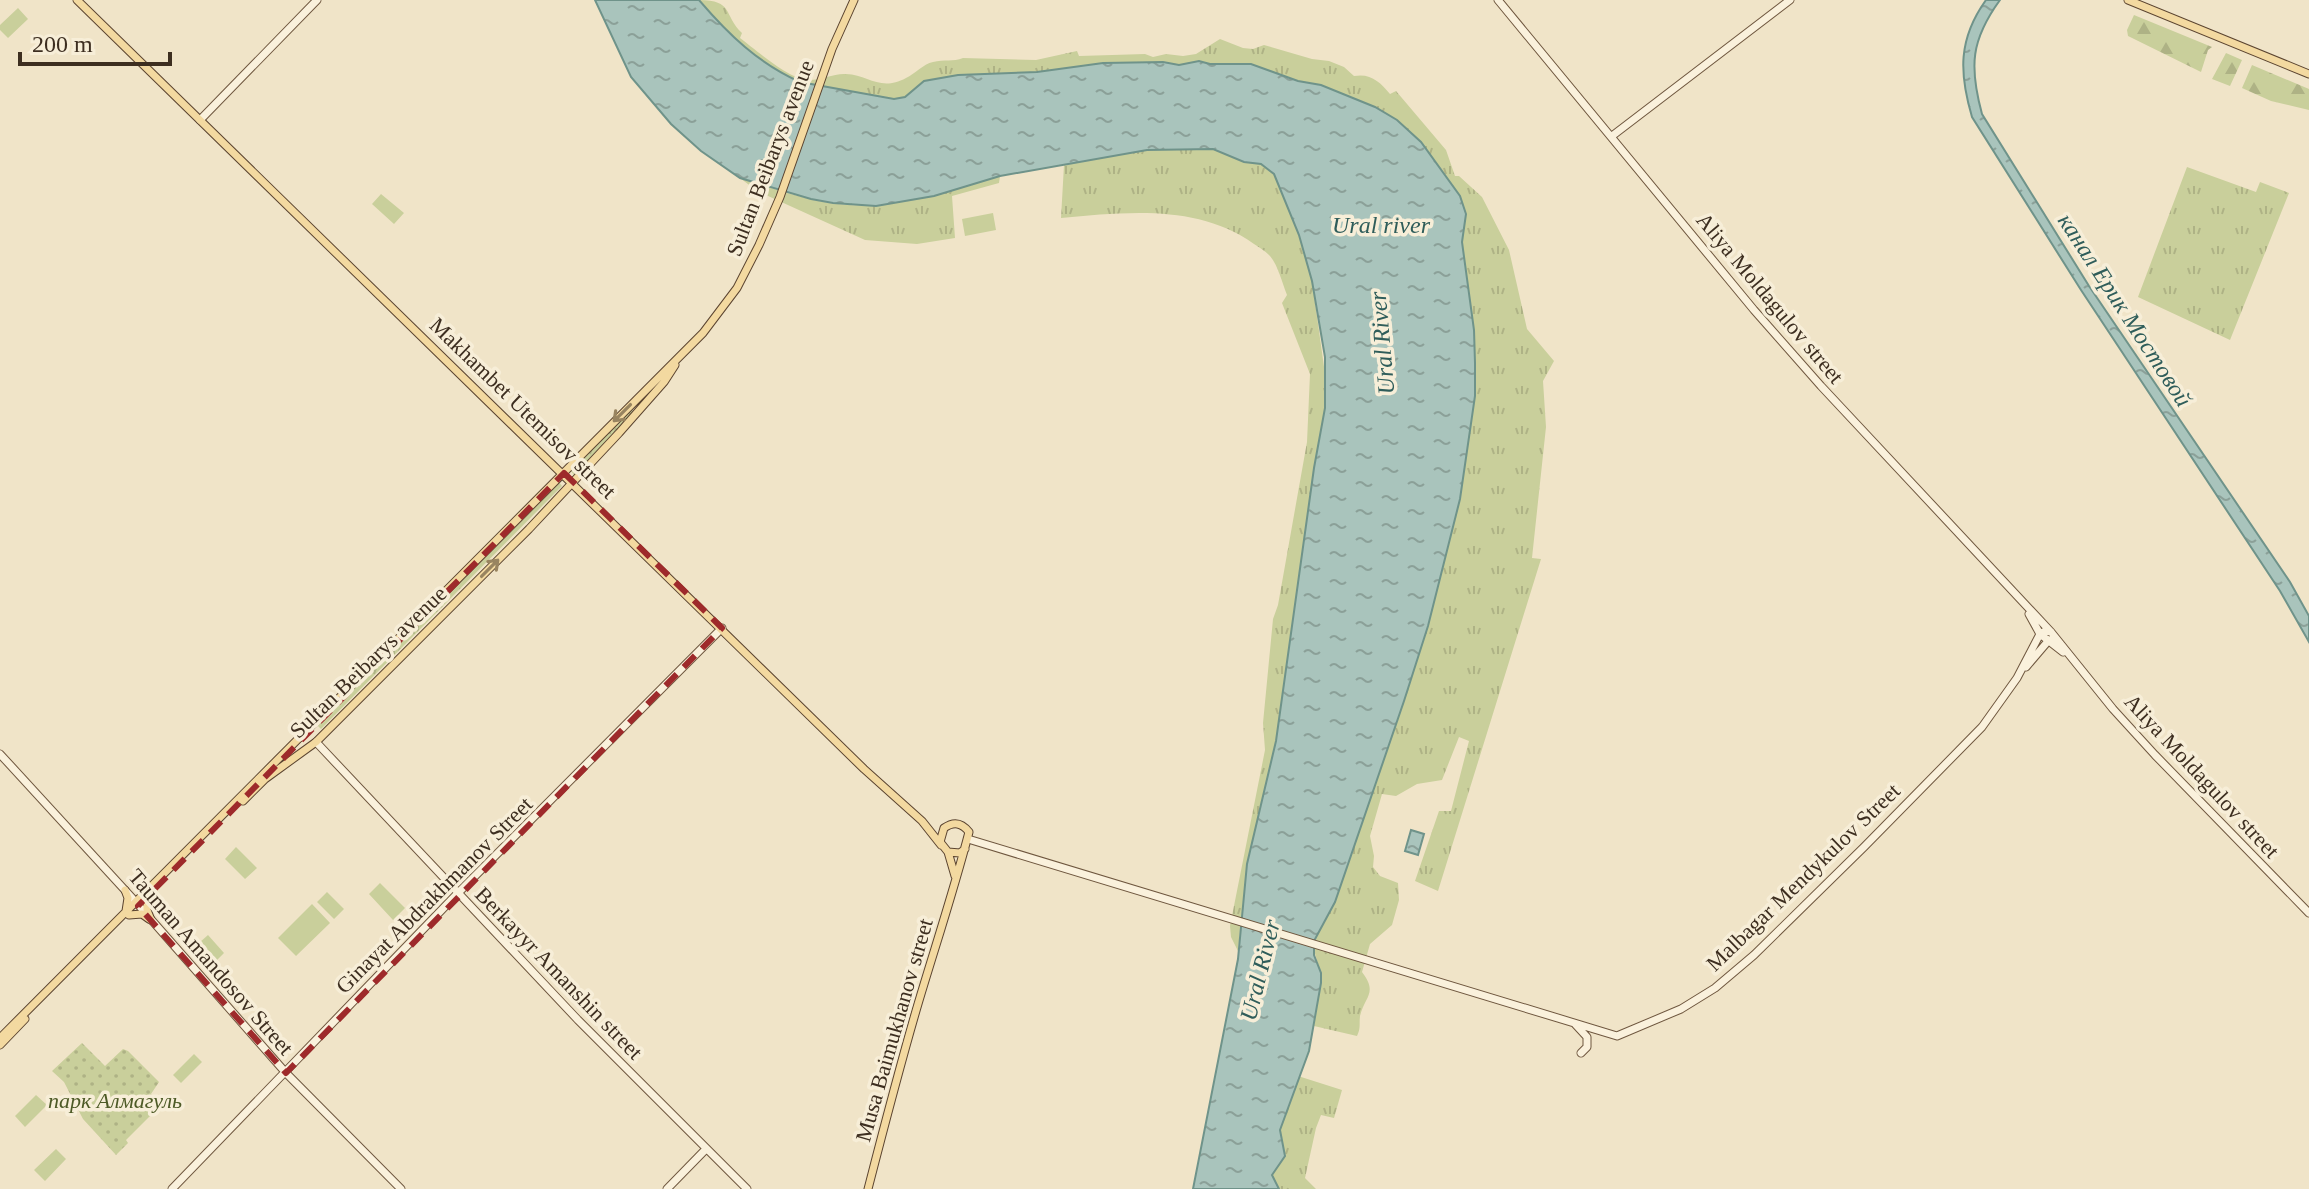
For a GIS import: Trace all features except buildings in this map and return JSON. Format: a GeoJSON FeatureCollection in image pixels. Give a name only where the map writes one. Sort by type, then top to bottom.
{"type":"FeatureCollection","features":[{"type":"Feature","properties":{"kind":"main road","name":"Makhambet Utemisov street"},"geometry":{"type":"LineString","coordinates":[[77,0],[864,769],[922,821],[948,852]]}},
{"type":"Feature","properties":{"kind":"main road"},"geometry":{"type":"LineString","coordinates":[[200,120],[317,0]]}},
{"type":"Feature","properties":{"kind":"main road","name":"Sultan Beibarys avenue"},"geometry":{"type":"LineString","coordinates":[[0,1038],[146,895],[703,333],[737,288],[759,245],[780,197],[832,49],[854,0]]}},
{"type":"Feature","properties":{"kind":"main road","name":"Aliya Moldagulov street"},"geometry":{"type":"LineString","coordinates":[[1498,0],[1811,375],[2051,632],[2155,755],[2309,913]]}},
{"type":"Feature","properties":{"kind":"main road"},"geometry":{"type":"LineString","coordinates":[[1612,136],[1790,0]]}},
{"type":"Feature","properties":{"kind":"main road"},"geometry":{"type":"LineString","coordinates":[[2128,0],[2309,74]]}},
{"type":"Feature","properties":{"kind":"main road","name":"Sultan Beibarys avenue"},"geometry":{"type":"LineString","coordinates":[[146,895],[265,779],[316,742],[573,484],[664,382],[678,359]]}},
{"type":"Feature","properties":{"kind":"main road","name":"Aliya Moldagulov street"},"geometry":{"type":"LineString","coordinates":[[2027,608],[2040,634],[2072,660]]}},
{"type":"Feature","properties":{"kind":"main road"},"geometry":{"type":"LineString","coordinates":[[2033,623],[2033,653],[2049,649],[2072,660]]}},
{"type":"Feature","properties":{"kind":"main road","name":"Ginayat Abdrakhmanov Street"},"geometry":{"type":"LineString","coordinates":[[172,1189],[457,894],[722,628]]}},
{"type":"Feature","properties":{"kind":"main road"},"geometry":{"type":"LineString","coordinates":[[2040,634],[2051,632]]}},
{"type":"Feature","properties":{"kind":"main road","name":"Malbagar Mendykulov Street"},"geometry":{"type":"LineString","coordinates":[[2033,653],[2049,641],[2051,632]]}},
{"type":"Feature","properties":{"kind":"main road","name":"Malbagar Mendykulov Street"},"geometry":{"type":"LineString","coordinates":[[968,839],[1617,1036],[1681,1009],[1735,973],[1982,727],[2033,653],[2040,634]]}},
{"type":"Feature","properties":{"kind":"main road"},"geometry":{"type":"LineString","coordinates":[[296,742],[305,750]]}},
{"type":"Feature","properties":{"kind":"main road","name":"Berkayyr Amanshin street"},"geometry":{"type":"LineString","coordinates":[[316,742],[457,894],[747,1189]]}},
{"type":"Feature","properties":{"kind":"main road","name":"Tauman Amandosov Street"},"geometry":{"type":"LineString","coordinates":[[0,754],[286,1073],[401,1189]]}},
{"type":"Feature","properties":{"kind":"main road"},"geometry":{"type":"LineString","coordinates":[[922,821],[946,826],[955,823],[969,832],[965,849],[960,853],[948,852],[955,882]]}},
{"type":"Feature","properties":{"kind":"main road"},"geometry":{"type":"LineString","coordinates":[[941,845],[941,833],[946,826]]}},
{"type":"Feature","properties":{"kind":"main road","name":"Musa Baimukhanov street"},"geometry":{"type":"LineString","coordinates":[[868,1189],[917,1006],[965,849]]}},
{"type":"Feature","properties":{"kind":"main road"},"geometry":{"type":"LineString","coordinates":[[125,890],[146,895],[151,920]]}},
{"type":"Feature","properties":{"kind":"main road"},"geometry":{"type":"LineString","coordinates":[[125,890],[127,913],[142,914],[151,920]]}},
{"type":"Feature","properties":{"kind":"main road","name":"Sultan Beibarys avenue"},"geometry":{"type":"LineString","coordinates":[[0,1045],[127,913]]}},
{"type":"Feature","properties":{"kind":"main road"},"geometry":{"type":"LineString","coordinates":[[1573,1023],[1587,1037],[1587,1047],[1581,1053]]}},
{"type":"Feature","properties":{"kind":"main road"},"geometry":{"type":"LineString","coordinates":[[667,1189],[706,1149]]}},
{"type":"Feature","properties":{"kind":"highlighted area"},"geometry":{"type":"Polygon","coordinates":[[[564,473],[722,628],[286,1073],[138,906],[564,473]]]}},
{"type":"Feature","properties":{"kind":"green space"},"geometry":{"type":"Polygon","coordinates":[[[699,0],[723,6],[742,33],[740,38],[783,70],[809,80],[846,74],[882,83],[897,82],[929,63],[963,58],[1036,60],[1077,51],[1079,56],[1183,56],[1196,54],[1220,39],[1243,48],[1253,49],[1264,45],[1329,61],[1344,67],[1354,76],[1375,79],[1390,94],[1396,91],[1446,150],[1455,176],[1459,176],[1482,197],[1509,250],[1527,329],[1554,361],[1543,381],[1546,427],[1532,558],[1541,559],[1438,891],[1415,881],[1439,811],[1451,811],[1469,741],[1459,737],[1442,780],[1417,784],[1396,796],[1382,794],[1370,836],[1373,867],[1380,876],[1398,883],[1399,900],[1392,925],[1370,944],[1362,972],[1370,990],[1360,1016],[1357,1036],[1314,1026],[1322,977],[1313,947],[1321,925],[1335,902],[1428,626],[1460,499],[1475,396],[1475,363],[1474,330],[1462,242],[1466,214],[1460,196],[1421,142],[1397,120],[1375,107],[1321,85],[1298,81],[1251,64],[1199,61],[1179,65],[1163,62],[1103,63],[1037,72],[958,75],[924,81],[905,97],[894,99],[800,82],[745,47],[699,0]]]}},
{"type":"Feature","properties":{"kind":"green space"},"geometry":{"type":"Polygon","coordinates":[[[18,8],[28,19],[8,38],[0,30],[0,25],[18,8]]]}},
{"type":"Feature","properties":{"kind":"green space"},"geometry":{"type":"Polygon","coordinates":[[[2134,15],[2212,47],[2208,50],[2201,72],[2128,36],[2127,30],[2134,15]]]}},
{"type":"Feature","properties":{"kind":"green space"},"geometry":{"type":"Polygon","coordinates":[[[2226,53],[2242,60],[2230,86],[2212,79],[2226,53]]]}},
{"type":"Feature","properties":{"kind":"green space"},"geometry":{"type":"Polygon","coordinates":[[[2252,65],[2309,89],[2309,110],[2271,101],[2242,88],[2252,65]]]}},
{"type":"Feature","properties":{"kind":"green space"},"geometry":{"type":"Polygon","coordinates":[[[1213,149],[1244,162],[1261,164],[1274,174],[1299,235],[1312,281],[1326,381],[1325,408],[1276,741],[1247,864],[1238,951],[1231,937],[1230,926],[1265,750],[1263,723],[1273,619],[1307,442],[1310,374],[1282,303],[1287,295],[1277,268],[1269,255],[1256,245],[1210,222],[1186,217],[1136,213],[1061,218],[1064,165],[1146,150],[1213,149]]]}},
{"type":"Feature","properties":{"kind":"green space"},"geometry":{"type":"Polygon","coordinates":[[[2187,167],[2256,192],[2260,182],[2289,193],[2230,340],[2138,297],[2187,167]]]}},
{"type":"Feature","properties":{"kind":"green space"},"geometry":{"type":"Polygon","coordinates":[[[1000,176],[999,183],[952,196],[955,238],[917,244],[865,240],[757,191],[740,178],[818,201],[873,205],[916,199],[1000,176]]]}},
{"type":"Feature","properties":{"kind":"green space"},"geometry":{"type":"Polygon","coordinates":[[[381,194],[404,213],[394,224],[372,204],[381,194]]]}},
{"type":"Feature","properties":{"kind":"green space"},"geometry":{"type":"Polygon","coordinates":[[[993,213],[996,230],[965,236],[962,219],[993,213]]]}},
{"type":"Feature","properties":{"kind":"green space"},"geometry":{"type":"Polygon","coordinates":[[[630,408],[634,412],[574,475],[571,471],[630,408]]]}},
{"type":"Feature","properties":{"kind":"green space"},"geometry":{"type":"Polygon","coordinates":[[[559,482],[562,486],[321,729],[317,725],[559,482]]]}},
{"type":"Feature","properties":{"kind":"green space"},"geometry":{"type":"Polygon","coordinates":[[[236,847],[257,868],[245,879],[225,859],[236,847]]]}},
{"type":"Feature","properties":{"kind":"green space"},"geometry":{"type":"Polygon","coordinates":[[[380,883],[405,908],[393,920],[369,894],[380,883]]]}},
{"type":"Feature","properties":{"kind":"green space"},"geometry":{"type":"Polygon","coordinates":[[[327,892],[344,909],[334,919],[317,902],[327,892]]]}},
{"type":"Feature","properties":{"kind":"green space"},"geometry":{"type":"Polygon","coordinates":[[[312,904],[330,923],[296,956],[278,938],[312,904]]]}},
{"type":"Feature","properties":{"kind":"green space"},"geometry":{"type":"Polygon","coordinates":[[[208,935],[224,953],[215,962],[199,943],[208,935]]]}},
{"type":"Feature","properties":{"kind":"green space","name":"парк Алмагуль"},"geometry":{"type":"Polygon","coordinates":[[[82,1043],[105,1066],[123,1049],[128,1051],[159,1082],[151,1094],[161,1105],[126,1140],[128,1143],[116,1155],[83,1119],[64,1082],[52,1071],[82,1043]]]}},
{"type":"Feature","properties":{"kind":"green space"},"geometry":{"type":"Polygon","coordinates":[[[194,1054],[202,1062],[181,1083],[173,1075],[194,1054]]]}},
{"type":"Feature","properties":{"kind":"green space"},"geometry":{"type":"Polygon","coordinates":[[[1298,1076],[1342,1090],[1334,1118],[1321,1115],[1316,1128],[1305,1178],[1316,1189],[1279,1189],[1273,1172],[1283,1159],[1280,1130],[1298,1076]]]}},
{"type":"Feature","properties":{"kind":"green space"},"geometry":{"type":"Polygon","coordinates":[[[36,1095],[47,1105],[25,1127],[15,1116],[36,1095]]]}},
{"type":"Feature","properties":{"kind":"green space"},"geometry":{"type":"Polygon","coordinates":[[[56,1149],[66,1159],[45,1181],[34,1170],[56,1149]]]}},
{"type":"Feature","properties":{"kind":"water","name":"Ural river"},"geometry":{"type":"Polygon","coordinates":[[[595,0],[699,0],[745,47],[800,82],[894,99],[905,97],[924,81],[958,75],[1037,72],[1103,63],[1163,62],[1179,65],[1199,61],[1251,64],[1298,81],[1321,85],[1375,107],[1397,120],[1421,142],[1460,196],[1466,214],[1462,242],[1474,330],[1475,396],[1460,499],[1428,626],[1404,701],[1335,902],[1314,941],[1321,983],[1309,1051],[1280,1130],[1285,1156],[1272,1175],[1279,1189],[1193,1189],[1238,959],[1247,864],[1276,741],[1325,408],[1325,357],[1312,281],[1299,235],[1274,174],[1261,164],[1244,162],[1213,149],[1147,150],[1000,176],[934,196],[876,206],[811,199],[740,178],[701,151],[671,124],[631,77],[595,0]]]}},
{"type":"Feature","properties":{"kind":"water","name":"канал Ерик Мостовой"},"geometry":{"type":"Polygon","coordinates":[[[1986,0],[2000,0],[1983,28],[1975,54],[1975,82],[1982,114],[2089,286],[2290,582],[2309,616],[2309,642],[2280,591],[2081,290],[1972,117],[1963,71],[1964,57],[1970,29],[1986,0]]]}},
{"type":"Feature","properties":{"kind":"water"},"geometry":{"type":"Polygon","coordinates":[[[1411,830],[1424,834],[1418,855],[1405,851],[1411,830]]]}},
{"type":"Feature","properties":{"kind":"water label","name":"Ural River"},"geometry":{"type":"Point","coordinates":[1382,343]}},
{"type":"Feature","properties":{"kind":"water label","name":"Ural River"},"geometry":{"type":"Point","coordinates":[1260,970]}}]}
